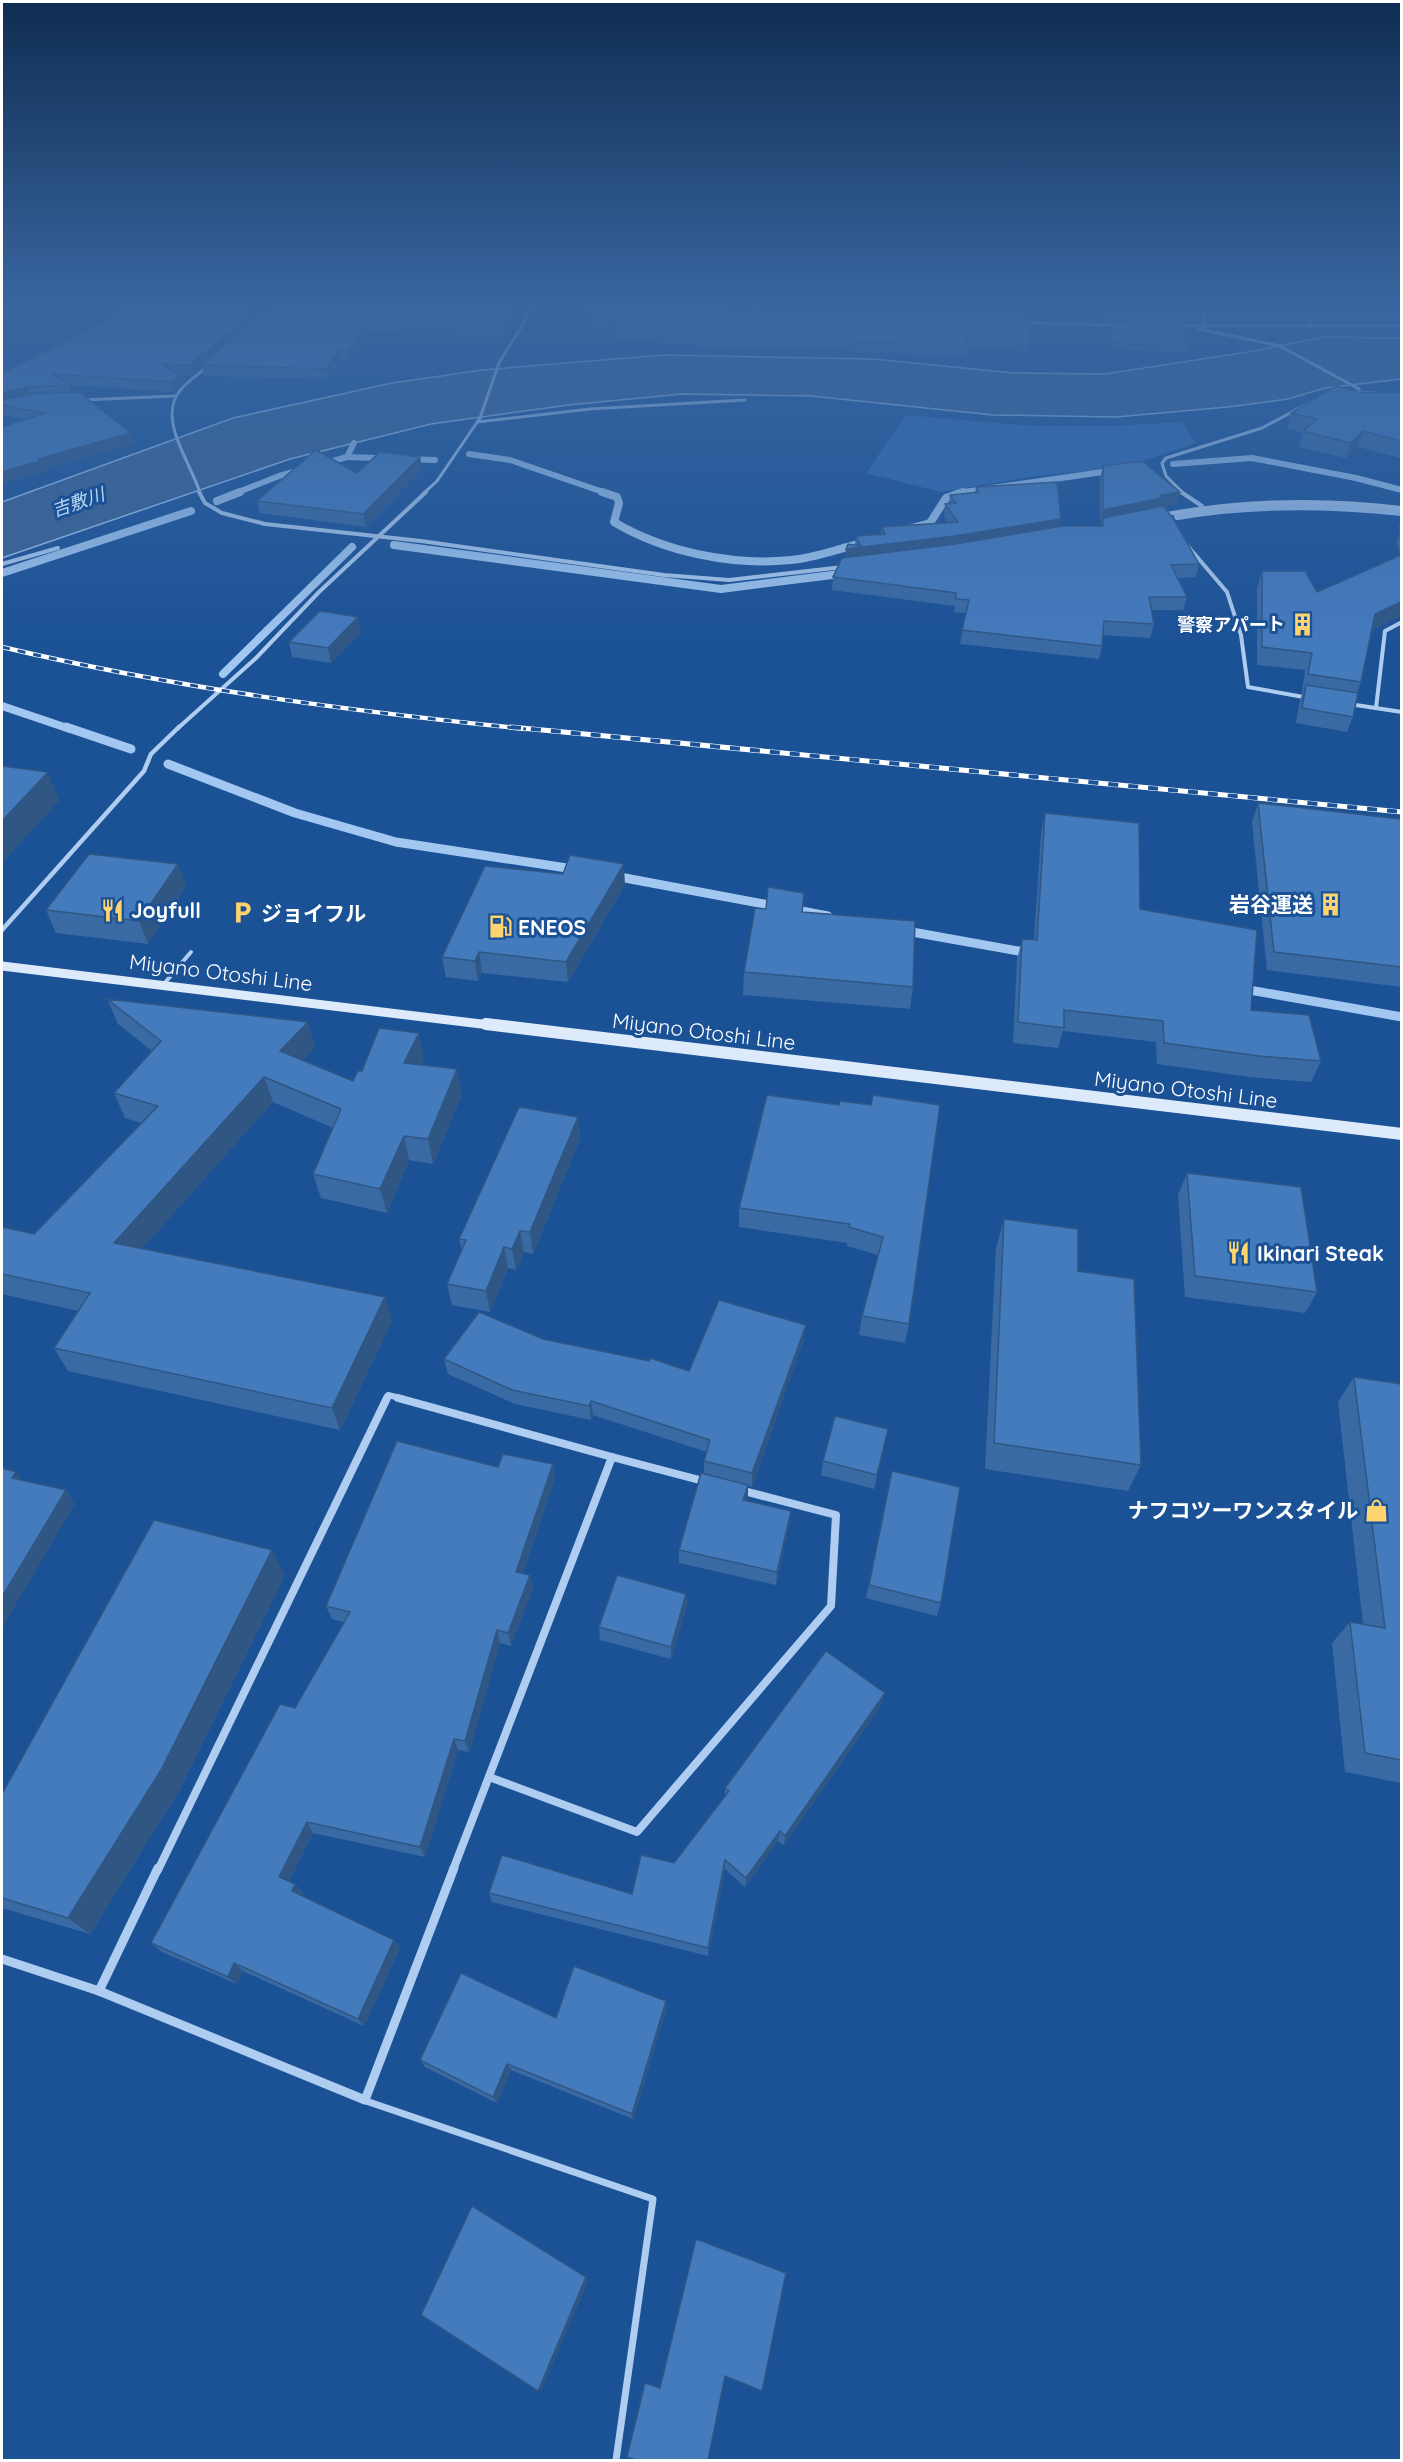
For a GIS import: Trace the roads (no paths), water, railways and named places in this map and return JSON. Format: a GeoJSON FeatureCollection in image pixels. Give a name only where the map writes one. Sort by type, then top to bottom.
{"type":"FeatureCollection","features":[{"type":"Feature","properties":{"kind":"main road","name":"Miyano Otoshi Line"},"geometry":{"type":"LineString","coordinates":[[2,966],[1401,1134]]}},
{"type":"Feature","properties":{"kind":"street"},"geometry":{"type":"LineString","coordinates":[[174,420],[200,493],[207,504],[248,521],[705,580],[729,580],[854,566]]}},
{"type":"Feature","properties":{"kind":"street"},"geometry":{"type":"LineString","coordinates":[[2,930],[144,771],[151,754],[215,692],[255,659],[377,536],[436,481],[478,420]]}},
{"type":"Feature","properties":{"kind":"street"},"geometry":{"type":"LineString","coordinates":[[1202,506],[1178,489],[1163,472],[1162,463],[1166,458],[1262,428],[1277,420]]}},
{"type":"Feature","properties":{"kind":"street"},"geometry":{"type":"LineString","coordinates":[[1150,517],[1202,506],[1309,500],[1401,508]]}},
{"type":"Feature","properties":{"kind":"street"},"geometry":{"type":"LineString","coordinates":[[1161,514],[1168,523]]}},
{"type":"Feature","properties":{"kind":"street"},"geometry":{"type":"LineString","coordinates":[[1183,540],[1227,592],[1241,635],[1248,687],[1320,699]]}},
{"type":"Feature","properties":{"kind":"street"},"geometry":{"type":"LineString","coordinates":[[2,564],[58,548]]}},
{"type":"Feature","properties":{"kind":"street"},"geometry":{"type":"LineString","coordinates":[[1376,708],[1384,631],[1401,622]]}},
{"type":"Feature","properties":{"kind":"street"},"geometry":{"type":"LineString","coordinates":[[1342,703],[1401,712]]}},
{"type":"Feature","properties":{"kind":"street"},"geometry":{"type":"LineString","coordinates":[[99,1992],[388,1395],[712,1483]]}},
{"type":"Feature","properties":{"kind":"street"},"geometry":{"type":"LineString","coordinates":[[2,1959],[99,1992],[365,2100],[612,1457]]}},
{"type":"Feature","properties":{"kind":"street"},"geometry":{"type":"LineString","coordinates":[[489,1777],[637,1832],[831,1606],[836,1515],[735,1489]]}},
{"type":"Feature","properties":{"kind":"lane"},"geometry":{"type":"LineString","coordinates":[[163,985],[190,952]]}},
{"type":"Feature","properties":{"kind":"lane"},"geometry":{"type":"LineString","coordinates":[[365,2100],[652,2199],[616,2460]]}},
{"type":"Feature","properties":{"kind":"water","name":"吉敷川"},"geometry":{"type":"Polygon","coordinates":[[[228,420],[461,420],[431,424],[290,459],[2,558],[2,502],[228,420]]]}},
{"type":"Feature","properties":{"kind":"waterway"},"geometry":{"type":"LineString","coordinates":[[347,457],[354,443]]}},
{"type":"Feature","properties":{"kind":"waterway"},"geometry":{"type":"LineString","coordinates":[[469,454],[510,460],[606,493]]}},
{"type":"Feature","properties":{"kind":"waterway"},"geometry":{"type":"LineString","coordinates":[[236,493],[279,476],[347,457]]}},
{"type":"Feature","properties":{"kind":"waterway"},"geometry":{"type":"LineString","coordinates":[[347,457],[435,460]]}},
{"type":"Feature","properties":{"kind":"waterway"},"geometry":{"type":"LineString","coordinates":[[1173,464],[1252,458],[1356,478],[1402,490]]}},
{"type":"Feature","properties":{"kind":"waterway"},"geometry":{"type":"LineString","coordinates":[[962,492],[1117,470]]}},
{"type":"Feature","properties":{"kind":"waterway"},"geometry":{"type":"LineString","coordinates":[[217,501],[240,492]]}},
{"type":"Feature","properties":{"kind":"waterway"},"geometry":{"type":"LineString","coordinates":[[602,492],[617,497],[619,503],[614,522],[677,549],[723,559],[746,561],[800,559],[863,543]]}},
{"type":"Feature","properties":{"kind":"waterway"},"geometry":{"type":"LineString","coordinates":[[908,529],[930,523],[946,498],[962,492]]}},
{"type":"Feature","properties":{"kind":"waterway"},"geometry":{"type":"LineString","coordinates":[[957,493],[962,492]]}},
{"type":"Feature","properties":{"kind":"waterway"},"geometry":{"type":"LineString","coordinates":[[1178,516],[1234,509],[1290,506],[1345,507],[1402,512]]}},
{"type":"Feature","properties":{"kind":"waterway"},"geometry":{"type":"LineString","coordinates":[[2,573],[191,511]]}},
{"type":"Feature","properties":{"kind":"waterway"},"geometry":{"type":"LineString","coordinates":[[394,545],[721,589],[848,573]]}},
{"type":"Feature","properties":{"kind":"waterway"},"geometry":{"type":"LineString","coordinates":[[223,674],[352,547]]}},
{"type":"Feature","properties":{"kind":"waterway"},"geometry":{"type":"LineString","coordinates":[[2,706],[70,729]]}},
{"type":"Feature","properties":{"kind":"waterway"},"geometry":{"type":"LineString","coordinates":[[66,727],[131,749]]}},
{"type":"Feature","properties":{"kind":"waterway"},"geometry":{"type":"LineString","coordinates":[[168,764],[295,813],[396,842],[580,870]]}},
{"type":"Feature","properties":{"kind":"waterway"},"geometry":{"type":"LineString","coordinates":[[609,875],[828,916]]}},
{"type":"Feature","properties":{"kind":"waterway"},"geometry":{"type":"LineString","coordinates":[[901,930],[1035,954]]}},
{"type":"Feature","properties":{"kind":"waterway"},"geometry":{"type":"LineString","coordinates":[[1238,988],[1402,1017]]}},
{"type":"Feature","properties":{"kind":"railway"},"geometry":{"type":"LineString","coordinates":[[2,647],[132,675],[262,697],[526,729]]}},
{"type":"Feature","properties":{"kind":"railway"},"geometry":{"type":"LineString","coordinates":[[511,727],[1402,812]]}},
{"type":"Feature","properties":{"kind":"place","name":"警察アパート"},"geometry":{"type":"Point","coordinates":[1303,624]}},
{"type":"Feature","properties":{"kind":"place","name":"岩谷運送"},"geometry":{"type":"Point","coordinates":[1331,904]}},
{"type":"Feature","properties":{"kind":"place","name":"Joyfull"},"geometry":{"type":"Point","coordinates":[113,910]}},
{"type":"Feature","properties":{"kind":"place","name":"ジョイフル"},"geometry":{"type":"Point","coordinates":[243,913]}},
{"type":"Feature","properties":{"kind":"place","name":"ENEOS"},"geometry":{"type":"Point","coordinates":[500,927]}},
{"type":"Feature","properties":{"kind":"place","name":"Ikinari Steak"},"geometry":{"type":"Point","coordinates":[1239,1253]}},
{"type":"Feature","properties":{"kind":"place","name":"ナフコツーワンスタイル"},"geometry":{"type":"Point","coordinates":[1376,1510]}}]}
